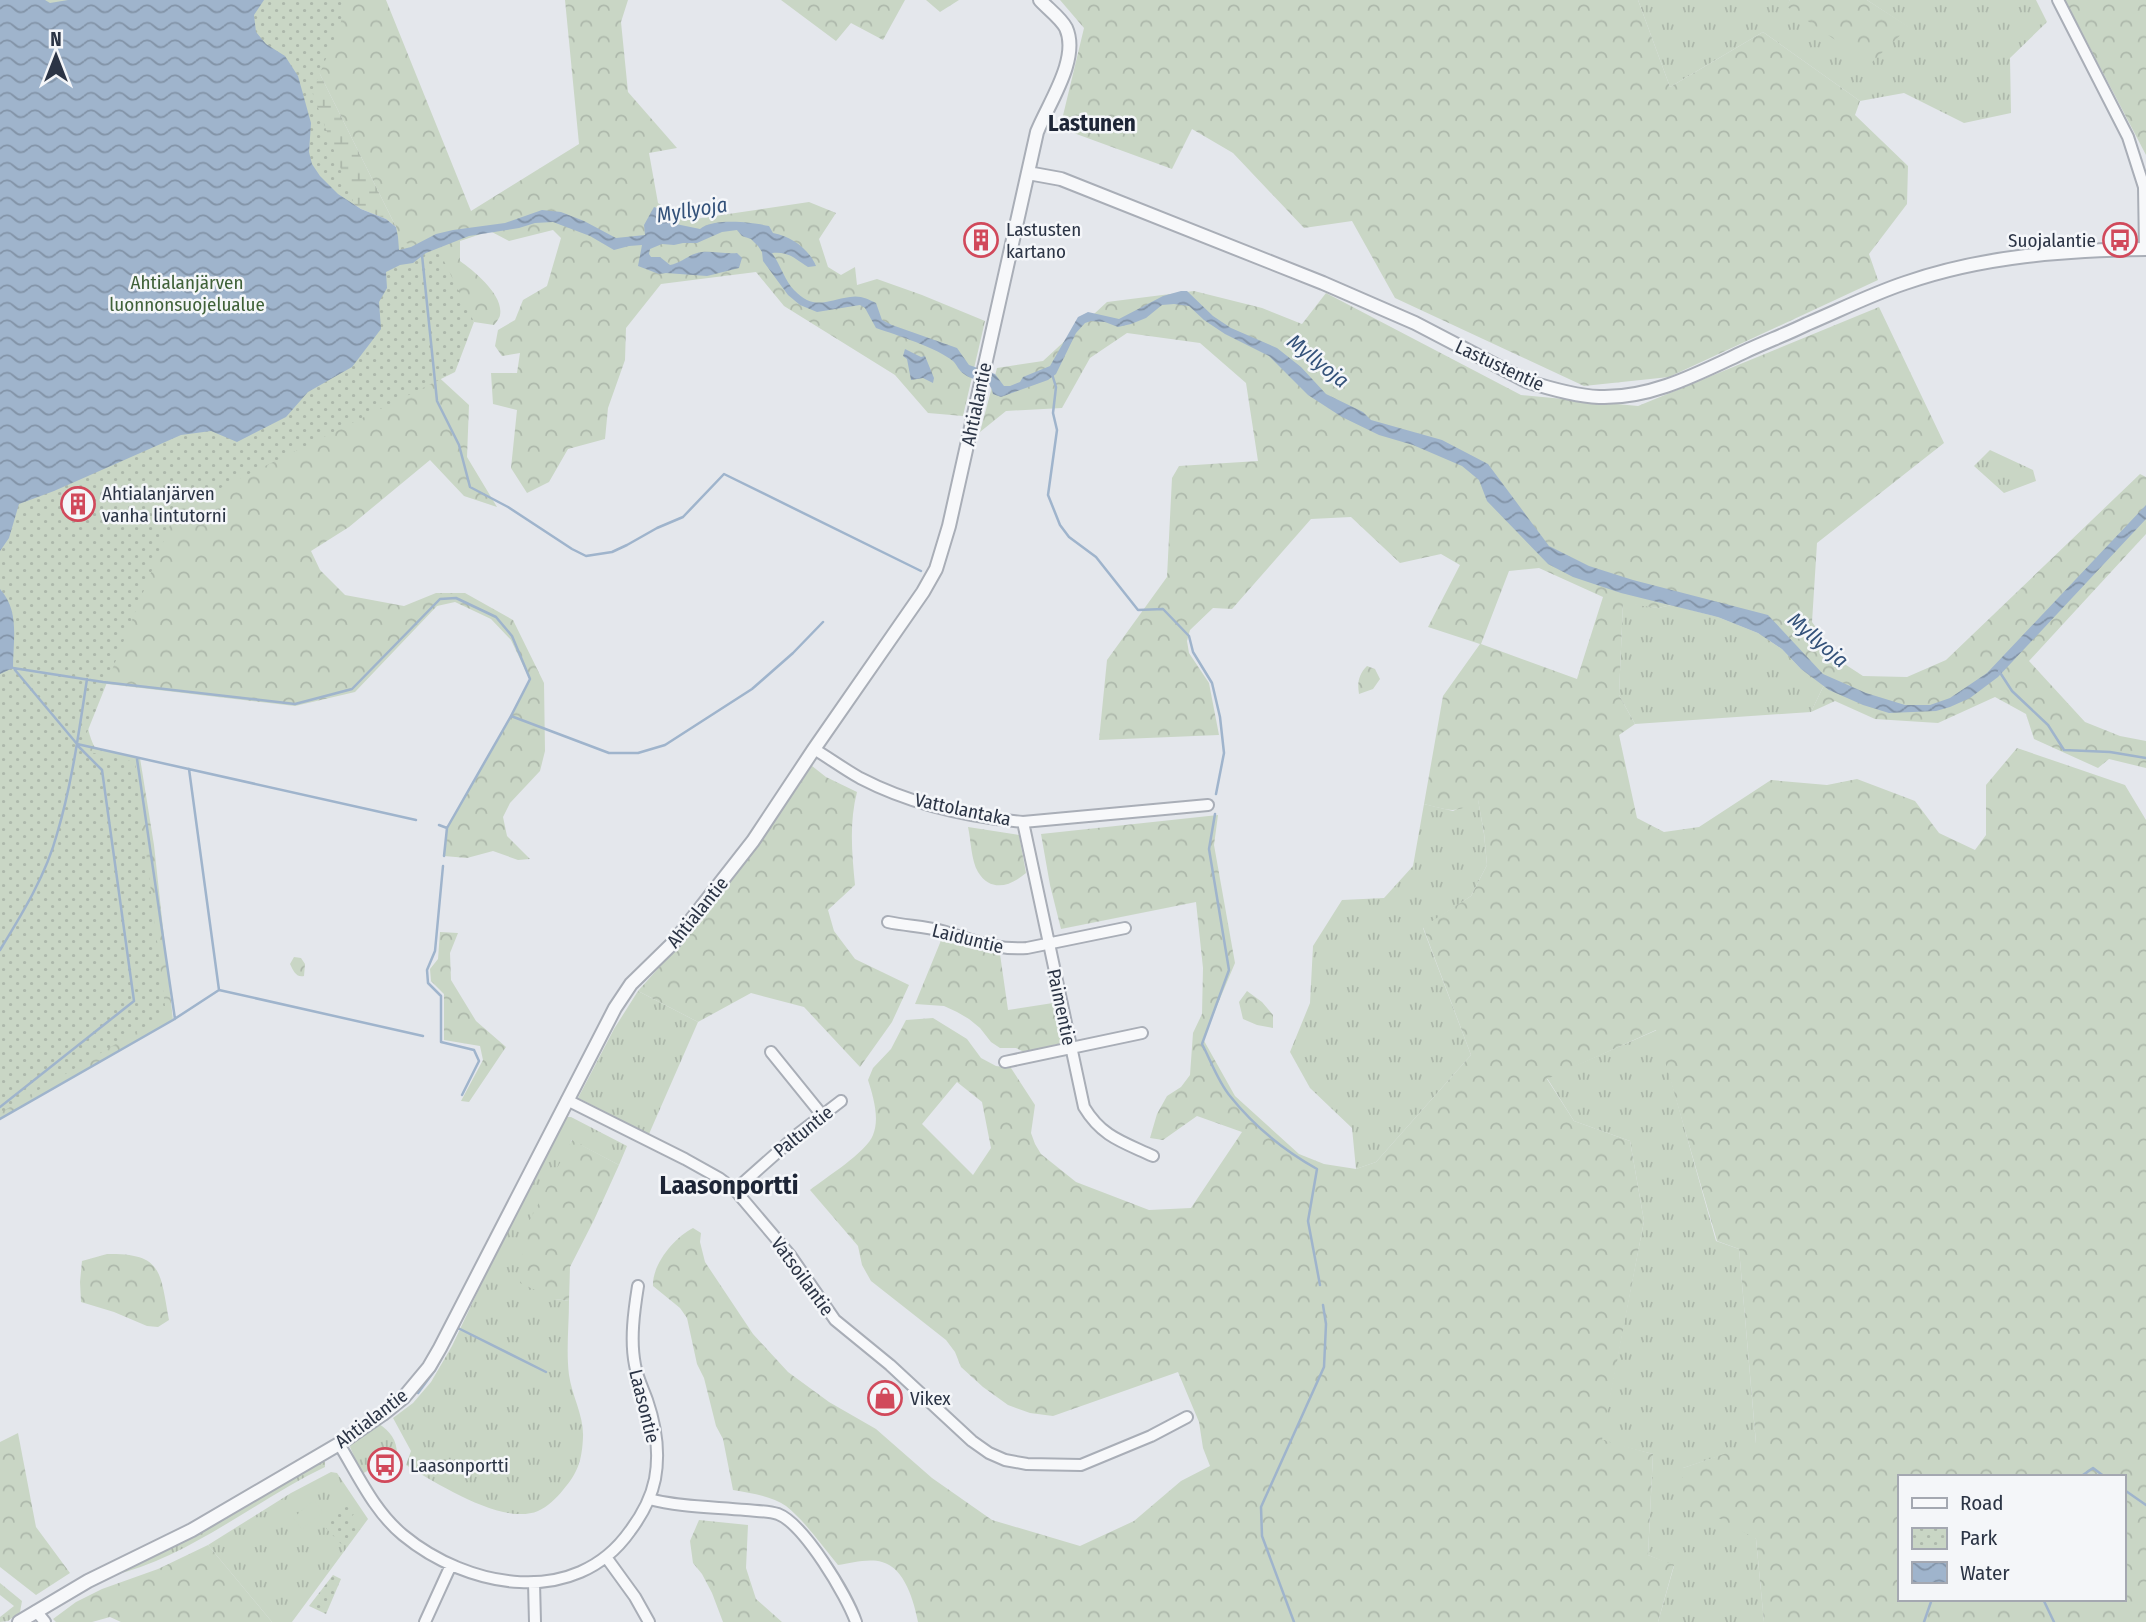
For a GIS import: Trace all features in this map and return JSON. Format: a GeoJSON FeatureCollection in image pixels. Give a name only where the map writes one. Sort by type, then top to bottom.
{"type":"FeatureCollection","features":[{"type":"Feature","properties":{"kind":"street","name":"Ahtialantie"},"geometry":{"type":"LineString","coordinates":[[19,1622],[88,1581],[192,1530],[339,1444],[404,1397],[429,1367],[615,1008],[631,984],[674,942],[753,841],[923,592],[936,569],[944,546],[959,486],[1037,132],[1062,77],[1070,52],[1065,27],[1040,0]]}},
{"type":"Feature","properties":{"kind":"street"},"geometry":{"type":"LineString","coordinates":[[2058,0],[2128,137],[2144,187],[2146,249]]}},
{"type":"Feature","properties":{"kind":"street","name":"Lastustentie"},"geometry":{"type":"LineString","coordinates":[[1028,173],[1061,179],[1323,283],[1415,323],[1527,381],[1546,388],[1599,397],[1644,393],[1697,376],[1860,300],[1918,279],[1965,267],[2076,250],[2146,249]]}},
{"type":"Feature","properties":{"kind":"street","name":"Vattolantaka"},"geometry":{"type":"LineString","coordinates":[[814,749],[859,777],[892,792],[925,804],[973,815],[1023,822],[1208,805]]}},
{"type":"Feature","properties":{"kind":"street","name":"Paimentie"},"geometry":{"type":"LineString","coordinates":[[1023,822],[1084,1107],[1093,1122],[1114,1138],[1153,1156]]}},
{"type":"Feature","properties":{"kind":"street","name":"Laiduntie"},"geometry":{"type":"LineString","coordinates":[[888,922],[936,929],[1000,948],[1027,948],[1125,928]]}},
{"type":"Feature","properties":{"kind":"street"},"geometry":{"type":"LineString","coordinates":[[1005,1062],[1142,1033]]}},
{"type":"Feature","properties":{"kind":"street"},"geometry":{"type":"LineString","coordinates":[[771,1052],[822,1115]]}},
{"type":"Feature","properties":{"kind":"street","name":"Vatsoilantie"},"geometry":{"type":"LineString","coordinates":[[567,1100],[708,1171],[734,1190],[790,1255],[835,1320],[989,1453],[1005,1460],[1027,1464],[1081,1465],[1187,1417]]}},
{"type":"Feature","properties":{"kind":"street","name":"Paltuntie"},"geometry":{"type":"LineString","coordinates":[[734,1190],[841,1101]]}},
{"type":"Feature","properties":{"kind":"street","name":"Laasontie"},"geometry":{"type":"LineString","coordinates":[[339,1444],[390,1524],[418,1546],[452,1565],[489,1578],[534,1582],[571,1576],[589,1568],[606,1557],[627,1535],[649,1499],[655,1479],[657,1438],[634,1359],[634,1308],[638,1286]]}},
{"type":"Feature","properties":{"kind":"street"},"geometry":{"type":"LineString","coordinates":[[649,1499],[780,1515],[820,1558],[842,1591],[856,1622]]}},
{"type":"Feature","properties":{"kind":"street"},"geometry":{"type":"LineString","coordinates":[[606,1557],[635,1597],[649,1622]]}},
{"type":"Feature","properties":{"kind":"street"},"geometry":{"type":"LineString","coordinates":[[425,1622],[452,1565]]}},
{"type":"Feature","properties":{"kind":"street"},"geometry":{"type":"LineString","coordinates":[[534,1582],[536,1622]]}},
{"type":"Feature","properties":{"kind":"street"},"geometry":{"type":"LineString","coordinates":[[36,1611],[45,1622]]}},
{"type":"Feature","properties":{"kind":"green space","name":"Ahtialanjärven luonnonsuojelualue"},"geometry":{"type":"Polygon","coordinates":[[[0,0],[347,0],[340,25],[312,92],[363,228],[441,255],[474,322],[455,372],[176,510],[80,750],[135,762],[166,1014],[0,1113],[0,0]]]}},
{"type":"Feature","properties":{"kind":"green space"},"geometry":{"type":"Polygon","coordinates":[[[331,0],[386,0],[471,211],[579,144],[565,0],[628,0],[621,22],[628,92],[677,148],[649,153],[658,203],[688,220],[809,202],[836,213],[819,239],[828,267],[841,275],[855,267],[857,285],[877,279],[985,321],[963,416],[928,413],[895,375],[784,306],[756,272],[661,284],[626,328],[625,360],[608,408],[605,439],[568,449],[549,482],[527,493],[511,468],[517,410],[493,404],[491,373],[517,373],[520,353],[502,356],[495,346],[498,330],[515,320],[523,300],[547,286],[561,238],[553,230],[509,241],[490,231],[460,241],[460,261],[487,284],[500,307],[500,315],[494,325],[474,322],[444,274],[401,274],[396,227],[304,42],[331,0]]]}},
{"type":"Feature","properties":{"kind":"green space"},"geometry":{"type":"Polygon","coordinates":[[[781,0],[905,0],[883,40],[851,23],[836,41],[781,0]]]}},
{"type":"Feature","properties":{"kind":"green space"},"geometry":{"type":"Polygon","coordinates":[[[926,0],[959,0],[940,12],[926,0]]]}},
{"type":"Feature","properties":{"kind":"green space"},"geometry":{"type":"Polygon","coordinates":[[[1060,0],[1638,0],[1670,87],[1763,32],[1860,101],[1855,115],[1908,166],[1907,204],[1869,254],[1878,280],[1669,377],[1584,386],[1395,298],[1352,221],[1304,228],[1233,153],[1192,129],[1172,169],[1060,128],[1084,28],[1060,0]]]}},
{"type":"Feature","properties":{"kind":"green space"},"geometry":{"type":"Polygon","coordinates":[[[1638,0],[1790,0],[1787,6],[1908,27],[1867,0],[2036,0],[2047,22],[2010,58],[2011,113],[1964,123],[1904,93],[1860,101],[1763,32],[1670,87],[1638,0]]]}},
{"type":"Feature","properties":{"kind":"green space"},"geometry":{"type":"Polygon","coordinates":[[[1790,0],[1867,0],[1909,27],[1870,64],[1786,6],[1790,0]]]}},
{"type":"Feature","properties":{"kind":"green space"},"geometry":{"type":"Polygon","coordinates":[[[2065,0],[2146,0],[2146,155],[2065,0]]]}},
{"type":"Feature","properties":{"kind":"green space"},"geometry":{"type":"Polygon","coordinates":[[[260,8],[304,42],[396,227],[338,194],[260,8]]]}},
{"type":"Feature","properties":{"kind":"green space"},"geometry":{"type":"Polygon","coordinates":[[[1194,291],[1262,308],[1302,324],[1326,293],[1521,395],[1638,406],[1879,307],[1944,443],[1817,543],[1812,622],[1840,661],[1863,676],[1907,677],[1946,660],[2140,474],[2146,477],[2146,534],[2029,661],[2085,722],[2120,736],[2146,741],[2146,768],[2109,759],[2098,768],[2034,739],[2026,714],[1995,697],[1938,723],[1875,719],[1835,701],[1811,712],[1824,685],[1801,669],[1782,649],[1758,633],[1718,617],[1672,605],[1658,608],[1623,603],[1619,695],[1635,724],[1619,735],[1637,818],[1664,832],[1699,827],[1771,780],[1827,785],[1857,779],[1915,801],[1939,833],[1975,850],[1986,835],[1986,785],[2017,748],[2125,785],[2146,820],[2146,1622],[1764,1622],[1756,1539],[1683,1498],[1683,1468],[1756,1443],[1739,1249],[1717,1241],[1656,1030],[1547,1079],[1574,1121],[1630,1141],[1644,1221],[1602,1440],[1653,1454],[1648,1555],[1674,1565],[1658,1622],[918,1622],[907,1587],[890,1565],[871,1560],[838,1565],[786,1506],[768,1497],[733,1490],[723,1439],[716,1426],[704,1378],[697,1364],[687,1318],[680,1308],[653,1286],[660,1260],[679,1238],[693,1228],[701,1233],[700,1242],[705,1262],[753,1334],[788,1372],[829,1402],[876,1429],[932,1478],[992,1520],[1080,1546],[1134,1521],[1181,1481],[1210,1466],[1203,1448],[1199,1422],[1178,1372],[1053,1416],[1030,1413],[1008,1405],[961,1367],[946,1340],[871,1281],[862,1265],[858,1246],[810,1190],[854,1157],[873,1135],[876,1114],[868,1080],[873,1068],[891,1049],[906,1020],[933,1018],[967,1039],[981,1058],[996,1066],[1011,1068],[1035,1105],[1031,1133],[1041,1154],[1076,1182],[1149,1210],[1191,1208],[1242,1132],[1197,1116],[1163,1140],[1150,1138],[1157,1114],[1167,1096],[1181,1087],[1190,1075],[1193,1033],[1202,1014],[1203,968],[1196,902],[1061,929],[1041,834],[1218,815],[1214,845],[1235,963],[1203,1039],[1235,1096],[1299,1154],[1324,1164],[1356,1169],[1376,1162],[1471,1055],[1423,927],[1471,896],[1487,865],[1478,800],[1452,810],[1424,804],[1443,696],[1480,644],[1428,627],[1460,565],[1441,554],[1400,563],[1351,517],[1311,519],[1232,609],[1213,608],[1190,630],[1187,641],[1189,653],[1209,683],[1219,735],[1099,740],[1107,660],[1167,577],[1172,478],[1179,466],[1258,461],[1246,383],[1200,343],[1127,333],[1090,358],[1062,408],[1006,411],[980,432],[997,368],[1043,361],[1107,302],[1194,291]],[[1539,568],[1509,571],[1481,644],[1577,679],[1603,597],[1539,568]],[[957,1082],[922,1124],[973,1175],[991,1148],[982,1102],[957,1082]]]}},
{"type":"Feature","properties":{"kind":"green space"},"geometry":{"type":"Polygon","coordinates":[[[411,356],[469,405],[467,457],[497,507],[464,496],[430,460],[349,527],[311,551],[320,570],[345,595],[404,606],[436,593],[465,593],[513,620],[544,683],[545,751],[540,771],[510,803],[503,817],[507,836],[530,859],[518,860],[493,851],[467,858],[444,856],[447,828],[530,680],[511,640],[491,619],[455,602],[437,606],[355,692],[295,706],[90,682],[87,723],[95,748],[140,758],[154,845],[173,1020],[0,1119],[0,888],[62,574],[411,356]]]}},
{"type":"Feature","properties":{"kind":"green space"},"geometry":{"type":"Polygon","coordinates":[[[1990,450],[2033,470],[2036,481],[2004,493],[1974,466],[1990,450]]]}},
{"type":"Feature","properties":{"kind":"green space"},"geometry":{"type":"Polygon","coordinates":[[[1623,602],[1658,608],[1672,605],[1718,617],[1758,633],[1782,649],[1801,669],[1824,685],[1811,712],[1635,724],[1619,695],[1623,602]]]}},
{"type":"Feature","properties":{"kind":"green space"},"geometry":{"type":"Polygon","coordinates":[[[1367,666],[1375,669],[1380,679],[1373,689],[1359,694],[1359,678],[1367,666]]]}},
{"type":"Feature","properties":{"kind":"green space"},"geometry":{"type":"Polygon","coordinates":[[[812,766],[826,777],[857,792],[852,827],[855,885],[828,910],[834,931],[855,959],[909,985],[892,1022],[860,1067],[804,1007],[751,993],[698,1022],[638,991],[688,935],[754,850],[812,766]]]}},
{"type":"Feature","properties":{"kind":"green space"},"geometry":{"type":"Polygon","coordinates":[[[1478,799],[1487,865],[1471,896],[1423,928],[1471,1055],[1376,1162],[1356,1169],[1352,1128],[1310,1088],[1290,1052],[1310,1003],[1313,946],[1342,900],[1384,898],[1413,866],[1424,804],[1453,811],[1478,799]]]}},
{"type":"Feature","properties":{"kind":"green space"},"geometry":{"type":"Polygon","coordinates":[[[968,827],[1019,835],[1026,873],[1008,884],[1001,885],[983,879],[974,862],[968,827]]]}},
{"type":"Feature","properties":{"kind":"green space"},"geometry":{"type":"Polygon","coordinates":[[[440,932],[458,933],[450,953],[451,980],[476,1021],[506,1047],[469,1102],[461,1101],[483,1060],[480,1046],[444,1040],[444,994],[431,981],[430,969],[438,959],[440,932]]]}},
{"type":"Feature","properties":{"kind":"green space"},"geometry":{"type":"Polygon","coordinates":[[[942,938],[972,949],[1000,954],[1008,1010],[1053,1003],[1062,1043],[1024,1052],[1016,1048],[1000,1048],[991,1042],[980,1028],[957,1012],[944,1006],[915,1004],[942,938]]]}},
{"type":"Feature","properties":{"kind":"green space"},"geometry":{"type":"Polygon","coordinates":[[[294,957],[301,958],[305,964],[304,976],[297,975],[292,969],[290,964],[294,957]]]}},
{"type":"Feature","properties":{"kind":"green space"},"geometry":{"type":"Polygon","coordinates":[[[638,991],[698,1022],[649,1134],[578,1098],[614,1029],[638,991]]]}},
{"type":"Feature","properties":{"kind":"green space"},"geometry":{"type":"Polygon","coordinates":[[[1247,991],[1273,1015],[1273,1028],[1243,1019],[1239,1002],[1247,991]]]}},
{"type":"Feature","properties":{"kind":"green space"},"geometry":{"type":"Polygon","coordinates":[[[1657,1030],[1716,1241],[1739,1249],[1756,1444],[1683,1468],[1756,1539],[1764,1622],[1658,1622],[1674,1566],[1648,1555],[1653,1454],[1601,1441],[1644,1221],[1630,1141],[1574,1121],[1547,1078],[1657,1030]]]}},
{"type":"Feature","properties":{"kind":"green space"},"geometry":{"type":"Polygon","coordinates":[[[566,1117],[571,1117],[627,1146],[619,1165],[571,1140],[555,1299],[569,1301],[568,1366],[582,1421],[582,1453],[572,1478],[548,1505],[538,1511],[524,1514],[507,1513],[470,1500],[406,1465],[411,1451],[393,1418],[413,1403],[431,1382],[452,1346],[566,1117]]]}},
{"type":"Feature","properties":{"kind":"green space"},"geometry":{"type":"Polygon","coordinates":[[[572,1140],[619,1165],[570,1267],[569,1301],[555,1299],[520,1283],[525,1229],[572,1140]]]}},
{"type":"Feature","properties":{"kind":"green space"},"geometry":{"type":"Polygon","coordinates":[[[107,1254],[139,1257],[156,1269],[169,1320],[158,1327],[147,1326],[81,1302],[82,1261],[107,1254]]]}},
{"type":"Feature","properties":{"kind":"green space"},"geometry":{"type":"Polygon","coordinates":[[[379,1424],[392,1436],[397,1454],[362,1474],[350,1447],[352,1441],[379,1424]]]}},
{"type":"Feature","properties":{"kind":"green space"},"geometry":{"type":"Polygon","coordinates":[[[18,1433],[36,1527],[70,1573],[36,1595],[0,1567],[0,1442],[18,1433]]]}},
{"type":"Feature","properties":{"kind":"green space"},"geometry":{"type":"Polygon","coordinates":[[[321,1460],[325,1462],[325,1467],[194,1543],[139,1568],[110,1576],[208,1528],[321,1460]]]}},
{"type":"Feature","properties":{"kind":"green space"},"geometry":{"type":"Polygon","coordinates":[[[331,1472],[337,1473],[368,1519],[292,1622],[272,1622],[208,1545],[291,1493],[331,1472]]]}},
{"type":"Feature","properties":{"kind":"green space"},"geometry":{"type":"Polygon","coordinates":[[[314,1500],[323,1512],[302,1529],[293,1518],[314,1500]]]}},
{"type":"Feature","properties":{"kind":"green space"},"geometry":{"type":"Polygon","coordinates":[[[344,1505],[350,1505],[356,1512],[350,1521],[358,1528],[343,1546],[322,1524],[344,1505]]]}},
{"type":"Feature","properties":{"kind":"green space"},"geometry":{"type":"Polygon","coordinates":[[[699,1520],[748,1525],[746,1568],[756,1599],[782,1622],[723,1622],[712,1593],[693,1563],[690,1541],[699,1520]]]}},
{"type":"Feature","properties":{"kind":"green space"},"geometry":{"type":"Polygon","coordinates":[[[208,1545],[272,1622],[121,1622],[110,1617],[92,1622],[56,1622],[53,1619],[76,1602],[102,1589],[158,1569],[208,1545]]]}},
{"type":"Feature","properties":{"kind":"green space"},"geometry":{"type":"Polygon","coordinates":[[[333,1575],[341,1579],[326,1614],[309,1606],[333,1575]]]}},
{"type":"Feature","properties":{"kind":"green space"},"geometry":{"type":"Polygon","coordinates":[[[0,1583],[22,1601],[20,1612],[8,1621],[0,1622],[0,1617],[14,1606],[0,1595],[0,1583]]]}},
{"type":"Feature","properties":{"kind":"water"},"geometry":{"type":"Polygon","coordinates":[[[0,0],[45,0],[50,3],[68,0],[264,0],[254,15],[256,32],[266,44],[285,56],[298,76],[311,123],[309,152],[312,164],[338,194],[396,227],[399,250],[436,234],[505,223],[542,210],[561,212],[616,238],[645,235],[644,225],[654,207],[665,211],[676,224],[700,229],[723,222],[769,226],[773,233],[799,244],[816,266],[808,267],[787,254],[772,253],[788,282],[801,296],[814,302],[854,297],[870,300],[876,303],[882,320],[957,348],[969,365],[995,374],[1004,386],[1020,382],[1023,377],[1050,366],[1078,317],[1088,312],[1119,319],[1163,296],[1187,291],[1213,316],[1231,328],[1277,348],[1301,367],[1326,394],[1363,412],[1371,420],[1442,440],[1488,464],[1549,546],[1589,566],[1633,580],[1768,615],[1823,674],[1866,693],[1905,705],[1930,705],[1950,698],[1987,673],[2146,505],[2146,519],[1998,677],[1970,698],[1950,707],[1936,711],[1889,713],[1829,690],[1801,669],[1782,649],[1758,633],[1718,617],[1621,593],[1573,577],[1548,564],[1487,501],[1479,480],[1462,466],[1413,445],[1379,435],[1342,417],[1308,395],[1269,356],[1225,334],[1189,306],[1162,305],[1146,318],[1118,327],[1105,322],[1085,323],[1076,333],[1056,374],[1048,380],[1001,397],[993,394],[985,382],[962,373],[953,361],[937,351],[876,328],[865,308],[860,305],[817,312],[800,305],[788,295],[763,261],[758,246],[737,230],[722,232],[697,243],[662,244],[650,249],[649,254],[651,257],[660,257],[670,265],[698,253],[737,253],[742,258],[739,268],[707,276],[659,274],[638,266],[642,245],[614,250],[590,236],[553,222],[469,236],[426,253],[413,263],[400,265],[386,272],[387,288],[379,302],[381,329],[352,367],[308,392],[286,417],[237,442],[211,431],[181,435],[19,504],[9,538],[0,551],[0,0]]]}},
{"type":"Feature","properties":{"kind":"water"},"geometry":{"type":"Polygon","coordinates":[[[905,349],[921,357],[925,356],[934,378],[933,383],[923,378],[911,380],[907,359],[903,356],[905,349]]]}},
{"type":"Feature","properties":{"kind":"water"},"geometry":{"type":"Polygon","coordinates":[[[0,589],[13,616],[14,636],[13,668],[0,674],[0,589]]]}},
{"type":"Feature","properties":{"kind":"waterway"},"geometry":{"type":"LineString","coordinates":[[422,255],[437,401],[459,445],[470,487],[508,507],[586,556],[612,552],[683,517],[724,474],[921,571]]}},
{"type":"Feature","properties":{"kind":"waterway"},"geometry":{"type":"LineString","coordinates":[[1052,374],[1056,387],[1053,413],[1057,430],[1048,495],[1060,525],[1069,537],[1096,557],[1138,610],[1163,609],[1189,636],[1193,652],[1212,683],[1220,717],[1224,753],[1216,794]]}},
{"type":"Feature","properties":{"kind":"waterway"},"geometry":{"type":"LineString","coordinates":[[13,668],[103,682],[295,704],[352,689],[440,599],[456,598],[496,617],[512,636],[530,679],[447,828],[444,856]]}},
{"type":"Feature","properties":{"kind":"waterway"},"geometry":{"type":"LineString","coordinates":[[511,716],[609,753],[638,753],[665,745],[752,689],[823,622]]}},
{"type":"Feature","properties":{"kind":"waterway"},"geometry":{"type":"LineString","coordinates":[[15,670],[77,744],[416,820]]}},
{"type":"Feature","properties":{"kind":"waterway"},"geometry":{"type":"LineString","coordinates":[[1999,671],[2012,691],[2048,725],[2064,750],[2110,752],[2146,758]]}},
{"type":"Feature","properties":{"kind":"waterway"},"geometry":{"type":"LineString","coordinates":[[0,950],[33,894],[52,849],[71,777],[87,679]]}},
{"type":"Feature","properties":{"kind":"waterway"},"geometry":{"type":"LineString","coordinates":[[0,1107],[134,1001],[102,770],[78,746]]}},
{"type":"Feature","properties":{"kind":"waterway"},"geometry":{"type":"LineString","coordinates":[[137,759],[175,1019]]}},
{"type":"Feature","properties":{"kind":"waterway"},"geometry":{"type":"LineString","coordinates":[[189,769],[219,990]]}},
{"type":"Feature","properties":{"kind":"waterway"},"geometry":{"type":"LineString","coordinates":[[1215,814],[1209,849],[1229,970],[1202,1044],[1222,1084],[1239,1107],[1270,1137],[1317,1169],[1308,1221],[1320,1285]]}},
{"type":"Feature","properties":{"kind":"waterway"},"geometry":{"type":"LineString","coordinates":[[439,825],[447,828]]}},
{"type":"Feature","properties":{"kind":"waterway"},"geometry":{"type":"LineString","coordinates":[[443,866],[435,951],[427,970],[428,983],[441,996],[441,1042],[474,1050],[479,1061],[462,1095]]}},
{"type":"Feature","properties":{"kind":"waterway"},"geometry":{"type":"LineString","coordinates":[[0,1119],[173,1020],[219,990],[423,1036]]}},
{"type":"Feature","properties":{"kind":"waterway"},"geometry":{"type":"LineString","coordinates":[[1294,1622],[1262,1536],[1261,1507],[1324,1367],[1326,1324],[1323,1305]]}},
{"type":"Feature","properties":{"kind":"waterway"},"geometry":{"type":"LineString","coordinates":[[418,1393],[435,1370],[458,1328],[546,1372]]}},
{"type":"Feature","properties":{"kind":"waterway"},"geometry":{"type":"LineString","coordinates":[[2083,1475],[2093,1468],[2102,1475]]}},
{"type":"Feature","properties":{"kind":"waterway"},"geometry":{"type":"LineString","coordinates":[[2125,1490],[2146,1505]]}},
{"type":"Feature","properties":{"kind":"waterway"},"geometry":{"type":"LineString","coordinates":[[1924,1622],[1931,1601]]}},
{"type":"Feature","properties":{"kind":"waterway"},"geometry":{"type":"LineString","coordinates":[[2044,1601],[2054,1622]]}},
{"type":"Feature","properties":{"kind":"place","name":"Lastusten kartano"},"geometry":{"type":"Point","coordinates":[981,240]}},
{"type":"Feature","properties":{"kind":"place","name":"Suojalantie"},"geometry":{"type":"Point","coordinates":[2120,240]}},
{"type":"Feature","properties":{"kind":"place","name":"Ahtialanjärven vanha lintutorni"},"geometry":{"type":"Point","coordinates":[78,504]}},
{"type":"Feature","properties":{"kind":"place","name":"Vikex"},"geometry":{"type":"Point","coordinates":[885,1398]}},
{"type":"Feature","properties":{"kind":"place","name":"Laasonportti"},"geometry":{"type":"Point","coordinates":[385,1465]}},
{"type":"Feature","properties":{"kind":"district","name":"Lastunen"},"geometry":{"type":"Point","coordinates":[1092,123]}},
{"type":"Feature","properties":{"kind":"district","name":"Laasonportti"},"geometry":{"type":"Point","coordinates":[729,1185]}},
{"type":"Feature","properties":{"kind":"water label","name":"Myllyoja"},"geometry":{"type":"Point","coordinates":[692,210]}},
{"type":"Feature","properties":{"kind":"water label","name":"Myllyoja"},"geometry":{"type":"Point","coordinates":[1318,361]}},
{"type":"Feature","properties":{"kind":"water label","name":"Myllyoja"},"geometry":{"type":"Point","coordinates":[1818,640]}}]}
